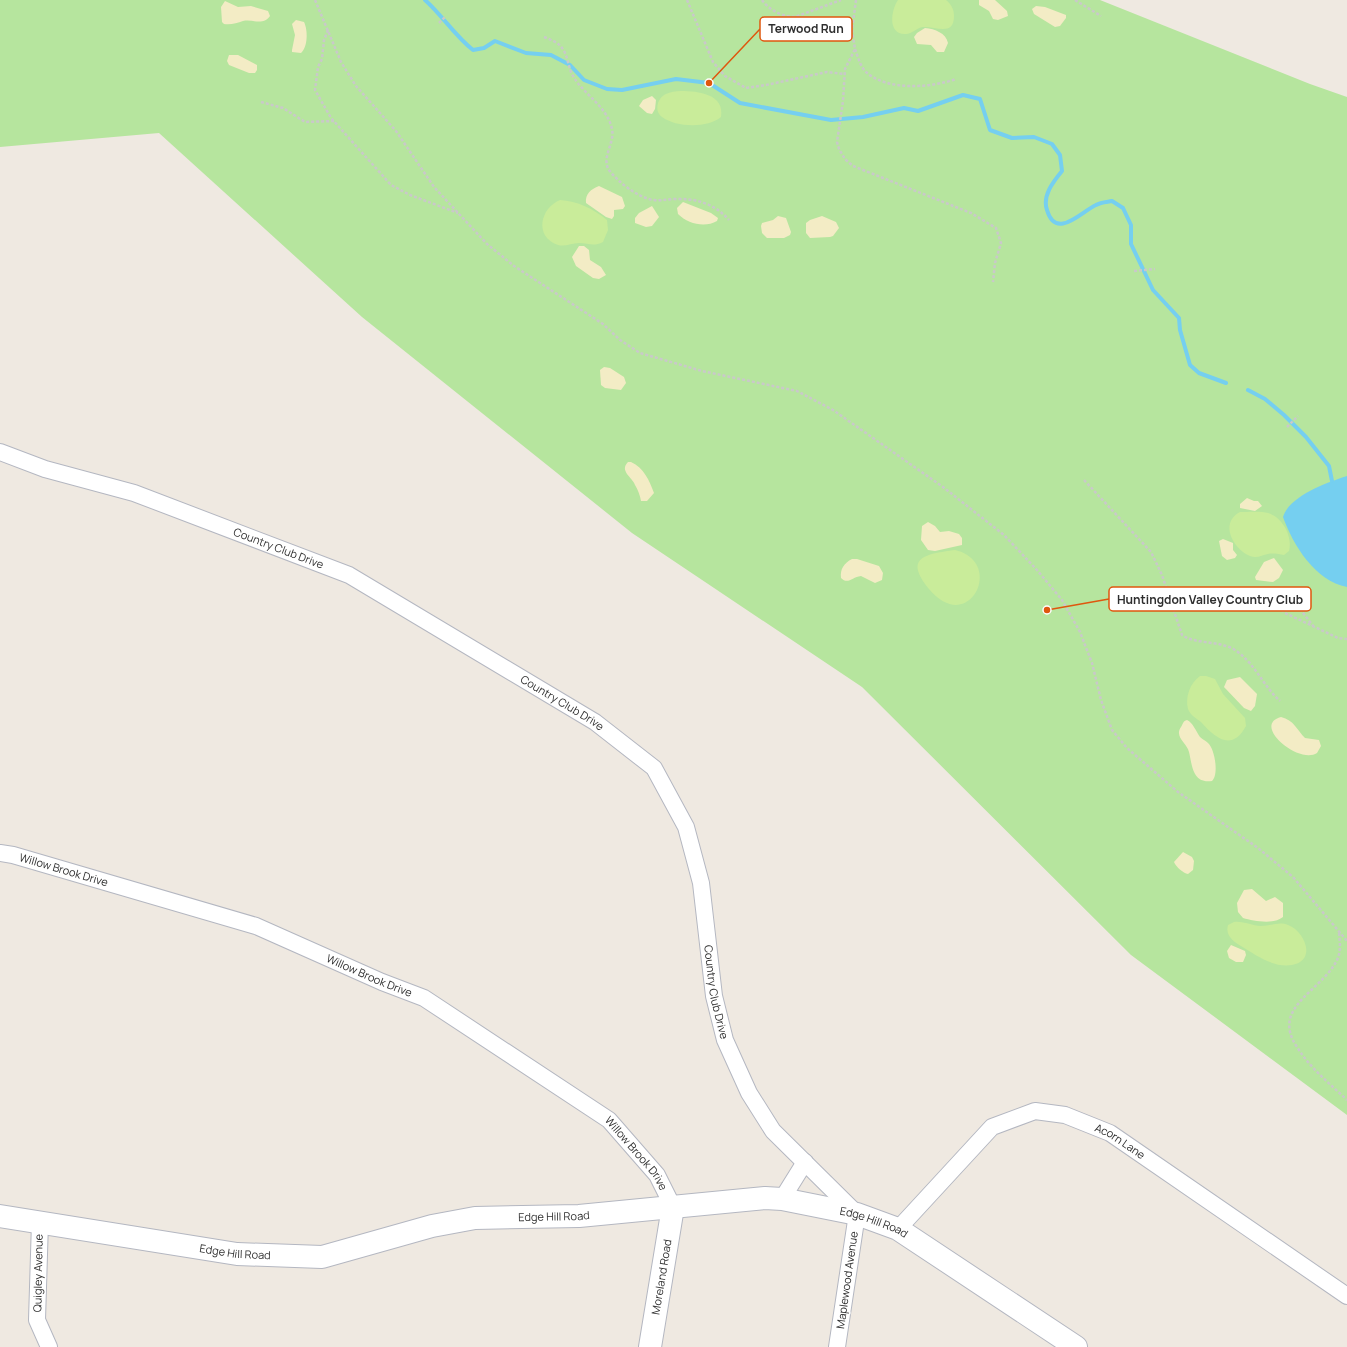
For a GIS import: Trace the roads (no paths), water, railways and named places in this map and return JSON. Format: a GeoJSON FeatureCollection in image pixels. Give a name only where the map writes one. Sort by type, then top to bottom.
{"type":"FeatureCollection","features":[{"type":"Feature","properties":{"kind":"street","name":"Country Club Drive"},"geometry":{"type":"LineString","coordinates":[[0,452],[45,469],[134,493],[349,574],[595,722],[654,768],[686,827],[701,883],[714,996],[725,1040],[749,1093],[773,1131],[857,1214]]}},
{"type":"Feature","properties":{"kind":"street","name":"Willow Brook Drive"},"geometry":{"type":"LineString","coordinates":[[0,853],[13,855],[256,926],[382,982],[424,998],[609,1120],[657,1175],[673,1207]]}},
{"type":"Feature","properties":{"kind":"street","name":"Acorn Lane"},"geometry":{"type":"LineString","coordinates":[[898,1229],[992,1127],[1035,1111],[1065,1115],[1110,1132],[1347,1296]]}},
{"type":"Feature","properties":{"kind":"street"},"geometry":{"type":"LineString","coordinates":[[782,1199],[805,1162]]}},
{"type":"Feature","properties":{"kind":"street","name":"Edge Hill Road"},"geometry":{"type":"LineString","coordinates":[[0,1216],[237,1254],[322,1257],[432,1226],[475,1218],[579,1216],[765,1198],[782,1199],[857,1214],[898,1229],[1076,1347]]}},
{"type":"Feature","properties":{"kind":"street","name":"Moreland Road"},"geometry":{"type":"LineString","coordinates":[[650,1347],[673,1207]]}},
{"type":"Feature","properties":{"kind":"street","name":"Maplewood Avenue"},"geometry":{"type":"LineString","coordinates":[[837,1347],[857,1214]]}},
{"type":"Feature","properties":{"kind":"street","name":"Quigley Avenue"},"geometry":{"type":"LineString","coordinates":[[40,1222],[37,1320],[49,1347]]}},
{"type":"Feature","properties":{"kind":"water"},"geometry":{"type":"Polygon","coordinates":[[[1347,476],[1347,587],[1335,583],[1315,570],[1299,550],[1283,517],[1287,509],[1301,496],[1320,486],[1347,476]]]}},
{"type":"Feature","properties":{"kind":"waterway"},"geometry":{"type":"LineString","coordinates":[[425,0],[473,50],[484,48],[495,41],[526,53],[551,55],[570,65],[584,80],[607,89],[622,90],[676,79],[709,83],[740,103],[831,120],[863,117],[904,108],[918,111],[963,95],[980,99],[990,130],[1012,138],[1034,137],[1052,144],[1060,155],[1062,171],[1049,189],[1046,200],[1047,210],[1051,219],[1056,223],[1063,224],[1070,221],[1090,208],[1102,203],[1112,201],[1123,208],[1131,225],[1131,244],[1153,290],[1179,318],[1180,330],[1190,365],[1199,373],[1226,383]]}},
{"type":"Feature","properties":{"kind":"waterway"},"geometry":{"type":"LineString","coordinates":[[1248,390],[1265,399],[1306,437],[1329,466],[1332,481]]}},
{"type":"Feature","properties":{"kind":"place","name":"Terwood Run"},"geometry":{"type":"Point","coordinates":[709,83]}},
{"type":"Feature","properties":{"kind":"place","name":"Huntingdon Valley Country Club"},"geometry":{"type":"Point","coordinates":[1047,610]}}]}
